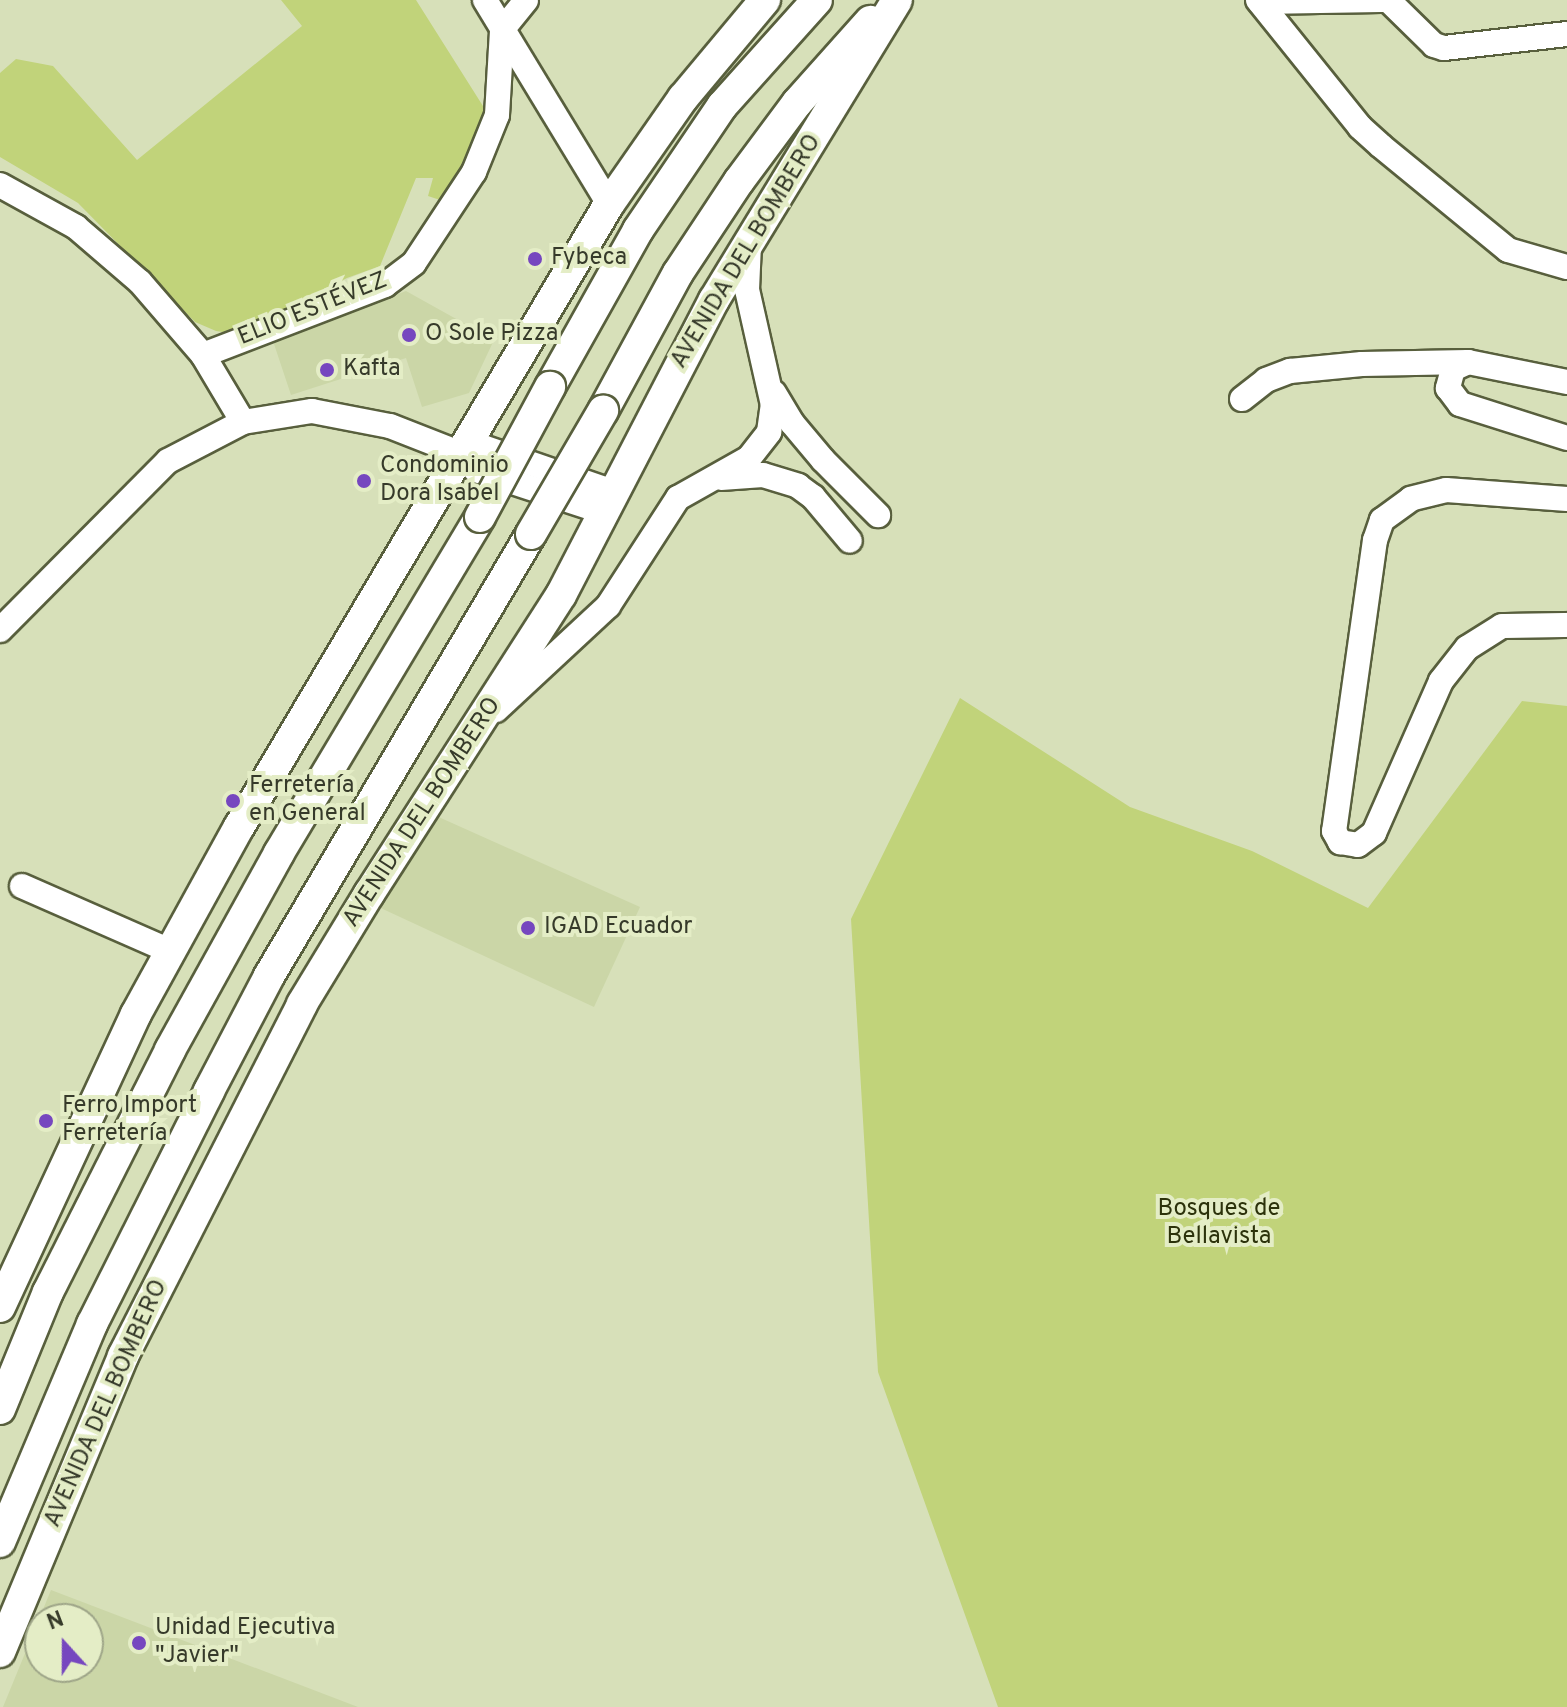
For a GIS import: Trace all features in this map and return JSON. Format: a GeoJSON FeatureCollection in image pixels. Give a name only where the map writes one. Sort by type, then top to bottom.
{"type":"FeatureCollection","features":[{"type":"Feature","properties":{"kind":"main road"},"geometry":{"type":"LineString","coordinates":[[0,1307],[9,1262],[168,950],[459,453],[609,204],[683,98],[765,0]]}},
{"type":"Feature","properties":{"kind":"main road"},"geometry":{"type":"LineString","coordinates":[[0,1409],[48,1292],[170,1050],[279,853],[480,517],[638,230],[722,106],[817,0]]}},
{"type":"Feature","properties":{"kind":"main road","name":"AVENIDA DEL BOMBERO"},"geometry":{"type":"LineString","coordinates":[[0,1542],[92,1324],[215,1078],[277,962],[603,411],[678,273],[739,181],[797,103],[891,0]]}},
{"type":"Feature","properties":{"kind":"main road","name":"AVENIDA DEL BOMBERO"},"geometry":{"type":"LineString","coordinates":[[0,1652],[123,1356],[302,1004],[361,906],[561,595],[680,364],[750,240],[897,0]]}},
{"type":"Feature","properties":{"kind":"street"},"geometry":{"type":"LineString","coordinates":[[485,0],[609,204]]}},
{"type":"Feature","properties":{"kind":"street"},"geometry":{"type":"LineString","coordinates":[[502,30],[526,0]]}},
{"type":"Feature","properties":{"kind":"street"},"geometry":{"type":"LineString","coordinates":[[1259,1],[1381,0]]}},
{"type":"Feature","properties":{"kind":"street"},"geometry":{"type":"LineString","coordinates":[[1388,0],[1434,45],[1444,48],[1567,34]]}},
{"type":"Feature","properties":{"kind":"street"},"geometry":{"type":"LineString","coordinates":[[1259,1],[1360,127],[1381,146],[1508,250],[1567,267]]}},
{"type":"Feature","properties":{"kind":"street","name":"ELIO ESTÉVEZ"},"geometry":{"type":"LineString","coordinates":[[203,355],[385,285],[414,263],[474,172],[497,115],[502,30]]}},
{"type":"Feature","properties":{"kind":"street"},"geometry":{"type":"LineString","coordinates":[[0,185],[76,227],[140,282],[203,355],[243,422]]}},
{"type":"Feature","properties":{"kind":"street"},"geometry":{"type":"LineString","coordinates":[[480,725],[608,606],[637,566],[665,513],[678,498],[749,458],[769,432],[773,405],[747,290],[750,240]]}},
{"type":"Feature","properties":{"kind":"street"},"geometry":{"type":"LineString","coordinates":[[1242,399],[1266,380],[1290,371],[1375,364],[1468,362],[1567,382]]}},
{"type":"Feature","properties":{"kind":"street"},"geometry":{"type":"LineString","coordinates":[[1468,362],[1455,367],[1450,376],[1449,392],[1456,402],[1567,438]]}},
{"type":"Feature","properties":{"kind":"street"},"geometry":{"type":"LineString","coordinates":[[769,384],[792,423],[878,515]]}},
{"type":"Feature","properties":{"kind":"street"},"geometry":{"type":"LineString","coordinates":[[0,630],[168,461],[243,422],[312,411],[390,426],[459,453],[483,447],[609,502]]}},
{"type":"Feature","properties":{"kind":"street"},"geometry":{"type":"LineString","coordinates":[[711,480],[763,475],[798,486],[813,497],[850,541]]}},
{"type":"Feature","properties":{"kind":"street"},"geometry":{"type":"LineString","coordinates":[[1567,499],[1446,490],[1411,499],[1382,520],[1375,540],[1336,815],[1334,831],[1340,842],[1358,845],[1374,833],[1441,681],[1467,648],[1502,626],[1567,625]]}},
{"type":"Feature","properties":{"kind":"street"},"geometry":{"type":"LineString","coordinates":[[22,886],[168,950]]}},
{"type":"Feature","properties":{"kind":"shaded area"},"geometry":{"type":"Polygon","coordinates":[[[406,291],[494,340],[469,393],[422,407],[406,358],[291,395],[273,341],[406,291]]]}},
{"type":"Feature","properties":{"kind":"shaded area","name":"IGAD Ecuador"},"geometry":{"type":"Polygon","coordinates":[[[423,810],[640,907],[594,1007],[372,904],[423,810]]]}},
{"type":"Feature","properties":{"kind":"shaded area","name":"Unidad Ejecutiva \"Javier\""},"geometry":{"type":"Polygon","coordinates":[[[51,1590],[85,1603],[46,1603],[51,1590]]]}},
{"type":"Feature","properties":{"kind":"shaded area","name":"Unidad Ejecutiva \"Javier\""},"geometry":{"type":"Polygon","coordinates":[[[104,1610],[358,1707],[3,1707],[24,1656],[24,1683],[104,1683],[104,1610]]]}},
{"type":"Feature","properties":{"kind":"green space"},"geometry":{"type":"Polygon","coordinates":[[[281,0],[416,0],[488,114],[465,171],[443,201],[428,196],[433,178],[416,178],[380,266],[347,278],[236,334],[216,331],[195,322],[78,203],[0,157],[0,73],[16,59],[53,66],[137,160],[302,26],[281,0]]]}},
{"type":"Feature","properties":{"kind":"green space","name":"Bosques de Bellavista"},"geometry":{"type":"Polygon","coordinates":[[[960,698],[1130,807],[1252,851],[1368,908],[1522,701],[1567,706],[1567,1707],[998,1707],[878,1372],[851,919],[960,698]]]}},
{"type":"Feature","properties":{"kind":"place","name":"Fybeca"},"geometry":{"type":"Point","coordinates":[535,259]}},
{"type":"Feature","properties":{"kind":"place","name":"O Sole Pizza"},"geometry":{"type":"Point","coordinates":[409,335]}},
{"type":"Feature","properties":{"kind":"place","name":"Kafta"},"geometry":{"type":"Point","coordinates":[327,370]}},
{"type":"Feature","properties":{"kind":"place","name":"Condominio Dora Isabel"},"geometry":{"type":"Point","coordinates":[364,481]}},
{"type":"Feature","properties":{"kind":"place","name":"Ferretería en General"},"geometry":{"type":"Point","coordinates":[233,801]}},
{"type":"Feature","properties":{"kind":"place","name":"IGAD Ecuador"},"geometry":{"type":"Point","coordinates":[528,928]}},
{"type":"Feature","properties":{"kind":"place","name":"Ferro Import Ferretería"},"geometry":{"type":"Point","coordinates":[46,1121]}},
{"type":"Feature","properties":{"kind":"place","name":"Unidad Ejecutiva \"Javier\""},"geometry":{"type":"Point","coordinates":[139,1643]}}]}
